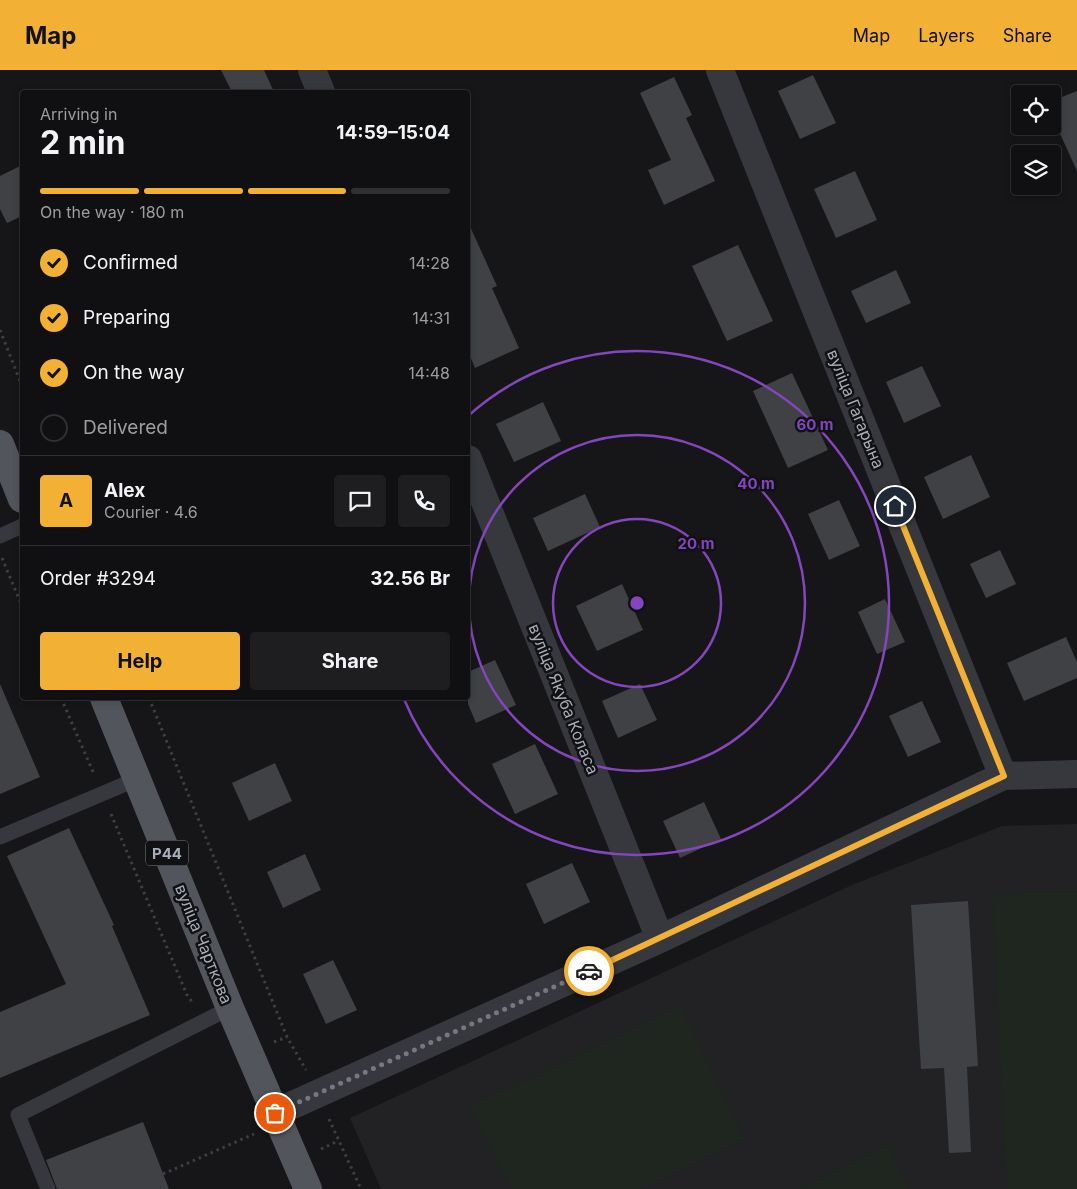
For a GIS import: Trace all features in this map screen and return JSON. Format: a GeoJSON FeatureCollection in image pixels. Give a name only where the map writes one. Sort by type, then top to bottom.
{"type":"FeatureCollection","features":[{"type":"Feature","properties":{"kind":"main road"},"geometry":{"type":"LineString","coordinates":[[0,444],[20,494]]}},
{"type":"Feature","properties":{"kind":"main road","name":"вуліца Чарткова"},"geometry":{"type":"LineString","coordinates":[[105,700],[230,1008],[308,1189]]}},
{"type":"Feature","properties":{"kind":"street"},"geometry":{"type":"LineString","coordinates":[[312,70],[320,90]]}},
{"type":"Feature","properties":{"kind":"street","name":"вуліца Гагарына"},"geometry":{"type":"LineString","coordinates":[[720,70],[1004,776]]}},
{"type":"Feature","properties":{"kind":"street","name":"вуліца Якуба Коласа"},"geometry":{"type":"LineString","coordinates":[[470,464],[660,939]]}},
{"type":"Feature","properties":{"kind":"street"},"geometry":{"type":"LineString","coordinates":[[275,1113],[660,939],[1004,776],[1077,774]]}},
{"type":"Feature","properties":{"kind":"lane"},"geometry":{"type":"LineString","coordinates":[[0,536],[20,527]]}},
{"type":"Feature","properties":{"kind":"lane"},"geometry":{"type":"LineString","coordinates":[[0,837],[137,779]]}},
{"type":"Feature","properties":{"kind":"lane"},"geometry":{"type":"LineString","coordinates":[[48,1189],[18,1115],[230,1008]]}},
{"type":"Feature","properties":{"kind":"path"},"geometry":{"type":"LineString","coordinates":[[0,330],[20,381]]}},
{"type":"Feature","properties":{"kind":"path"},"geometry":{"type":"LineString","coordinates":[[0,552],[20,601]]}},
{"type":"Feature","properties":{"kind":"path"},"geometry":{"type":"LineString","coordinates":[[62,700],[187,995],[205,1020]]}},
{"type":"Feature","properties":{"kind":"path"},"geometry":{"type":"LineString","coordinates":[[151,700],[288,1037],[318,1093],[360,1189]]}},
{"type":"Feature","properties":{"kind":"path"},"geometry":{"type":"LineString","coordinates":[[163,1174],[256,1133],[259,1141]]}},
{"type":"Feature","properties":{"kind":"shaded area"},"geometry":{"type":"Polygon","coordinates":[[[1077,824],[1077,1189],[381,1189],[350,1118],[852,885],[1002,826],[1077,824]]]}},
{"type":"Feature","properties":{"kind":"shaded area"},"geometry":{"type":"Polygon","coordinates":[[[1077,890],[1077,1189],[1007,1189],[992,895],[1077,890]]]}},
{"type":"Feature","properties":{"kind":"shaded area"},"geometry":{"type":"Polygon","coordinates":[[[681,1006],[744,1139],[640,1189],[511,1189],[471,1107],[681,1006]]]}},
{"type":"Feature","properties":{"kind":"shaded area"},"geometry":{"type":"Polygon","coordinates":[[[887,1145],[909,1189],[799,1189],[887,1145]]]}},
{"type":"Feature","properties":{"kind":"building"},"geometry":{"type":"Polygon","coordinates":[[[221,70],[264,70],[273,90],[231,90],[221,70]]]}},
{"type":"Feature","properties":{"kind":"building"},"geometry":{"type":"Polygon","coordinates":[[[813,75],[836,123],[800,139],[778,91],[813,75]]]}},
{"type":"Feature","properties":{"kind":"building"},"geometry":{"type":"Polygon","coordinates":[[[674,77],[692,115],[686,118],[715,181],[664,205],[648,170],[671,160],[640,93],[674,77]]]}},
{"type":"Feature","properties":{"kind":"building"},"geometry":{"type":"Polygon","coordinates":[[[1077,91],[1077,171],[1061,135],[1061,97],[1077,91]]]}},
{"type":"Feature","properties":{"kind":"building"},"geometry":{"type":"Polygon","coordinates":[[[20,166],[20,217],[7,223],[0,209],[0,176],[20,166]]]}},
{"type":"Feature","properties":{"kind":"building"},"geometry":{"type":"Polygon","coordinates":[[[855,171],[877,220],[836,238],[814,189],[855,171]]]}},
{"type":"Feature","properties":{"kind":"building"},"geometry":{"type":"Polygon","coordinates":[[[470,226],[497,286],[492,288],[519,348],[475,368],[470,356],[470,226]]]}},
{"type":"Feature","properties":{"kind":"building"},"geometry":{"type":"Polygon","coordinates":[[[738,245],[773,321],[727,341],[692,266],[738,245]]]}},
{"type":"Feature","properties":{"kind":"building"},"geometry":{"type":"Polygon","coordinates":[[[896,270],[911,303],[866,323],[851,291],[896,270]]]}},
{"type":"Feature","properties":{"kind":"building"},"geometry":{"type":"Polygon","coordinates":[[[922,366],[941,406],[904,423],[886,382],[922,366]]]}},
{"type":"Feature","properties":{"kind":"building"},"geometry":{"type":"Polygon","coordinates":[[[792,373],[828,450],[788,468],[753,391],[792,373]]]}},
{"type":"Feature","properties":{"kind":"building"},"geometry":{"type":"Polygon","coordinates":[[[543,402],[561,441],[514,462],[496,424],[543,402]]]}},
{"type":"Feature","properties":{"kind":"building"},"geometry":{"type":"Polygon","coordinates":[[[971,455],[990,497],[943,519],[924,477],[971,455]]]}},
{"type":"Feature","properties":{"kind":"building"},"geometry":{"type":"Polygon","coordinates":[[[585,494],[600,527],[548,551],[533,518],[585,494]]]}},
{"type":"Feature","properties":{"kind":"building"},"geometry":{"type":"Polygon","coordinates":[[[839,500],[860,546],[829,560],[808,514],[839,500]]]}},
{"type":"Feature","properties":{"kind":"building"},"geometry":{"type":"Polygon","coordinates":[[[1000,550],[1016,584],[986,598],[970,564],[1000,550]]]}},
{"type":"Feature","properties":{"kind":"building"},"geometry":{"type":"Polygon","coordinates":[[[622,584],[643,630],[597,651],[576,606],[622,584]]]}},
{"type":"Feature","properties":{"kind":"building"},"geometry":{"type":"Polygon","coordinates":[[[885,599],[905,642],[877,654],[858,612],[885,599]]]}},
{"type":"Feature","properties":{"kind":"building"},"geometry":{"type":"Polygon","coordinates":[[[1066,637],[1077,662],[1077,678],[1024,701],[1007,663],[1066,637]]]}},
{"type":"Feature","properties":{"kind":"building"},"geometry":{"type":"Polygon","coordinates":[[[495,660],[516,705],[476,723],[468,704],[468,700],[470,700],[470,671],[495,660]]]}},
{"type":"Feature","properties":{"kind":"building"},"geometry":{"type":"Polygon","coordinates":[[[0,684],[40,777],[0,794],[0,684]]]}},
{"type":"Feature","properties":{"kind":"building"},"geometry":{"type":"Polygon","coordinates":[[[640,684],[657,720],[618,738],[602,701],[640,684]]]}},
{"type":"Feature","properties":{"kind":"building"},"geometry":{"type":"Polygon","coordinates":[[[922,701],[941,742],[908,757],[889,716],[922,701]]]}},
{"type":"Feature","properties":{"kind":"building"},"geometry":{"type":"Polygon","coordinates":[[[535,744],[558,794],[515,814],[492,764],[535,744]]]}},
{"type":"Feature","properties":{"kind":"building"},"geometry":{"type":"Polygon","coordinates":[[[275,763],[292,801],[249,821],[232,783],[275,763]]]}},
{"type":"Feature","properties":{"kind":"building"},"geometry":{"type":"Polygon","coordinates":[[[704,802],[721,839],[680,858],[663,821],[704,802]]]}},
{"type":"Feature","properties":{"kind":"building"},"geometry":{"type":"Polygon","coordinates":[[[69,828],[114,925],[112,926],[150,1015],[0,1078],[0,1012],[66,984],[7,856],[69,828]]]}},
{"type":"Feature","properties":{"kind":"building"},"geometry":{"type":"Polygon","coordinates":[[[305,854],[321,890],[283,908],[267,872],[305,854]]]}},
{"type":"Feature","properties":{"kind":"building"},"geometry":{"type":"Polygon","coordinates":[[[572,863],[590,902],[544,924],[526,884],[572,863]]]}},
{"type":"Feature","properties":{"kind":"building"},"geometry":{"type":"Polygon","coordinates":[[[968,901],[978,1066],[967,1067],[971,1152],[949,1153],[944,1068],[921,1069],[911,905],[968,901]]]}},
{"type":"Feature","properties":{"kind":"building"},"geometry":{"type":"Polygon","coordinates":[[[333,960],[357,1010],[326,1024],[303,974],[333,960]]]}},
{"type":"Feature","properties":{"kind":"building"},"geometry":{"type":"Polygon","coordinates":[[[143,1122],[169,1189],[57,1189],[46,1160],[143,1122]]]}},
{"type":"Feature","properties":{"kind":"way so far"},"geometry":{"type":"LineString","coordinates":[[275,1113],[589,971]]}},
{"type":"Feature","properties":{"kind":"route"},"geometry":{"type":"LineString","coordinates":[[589,971],[1004,776],[895,506]]}}]}
